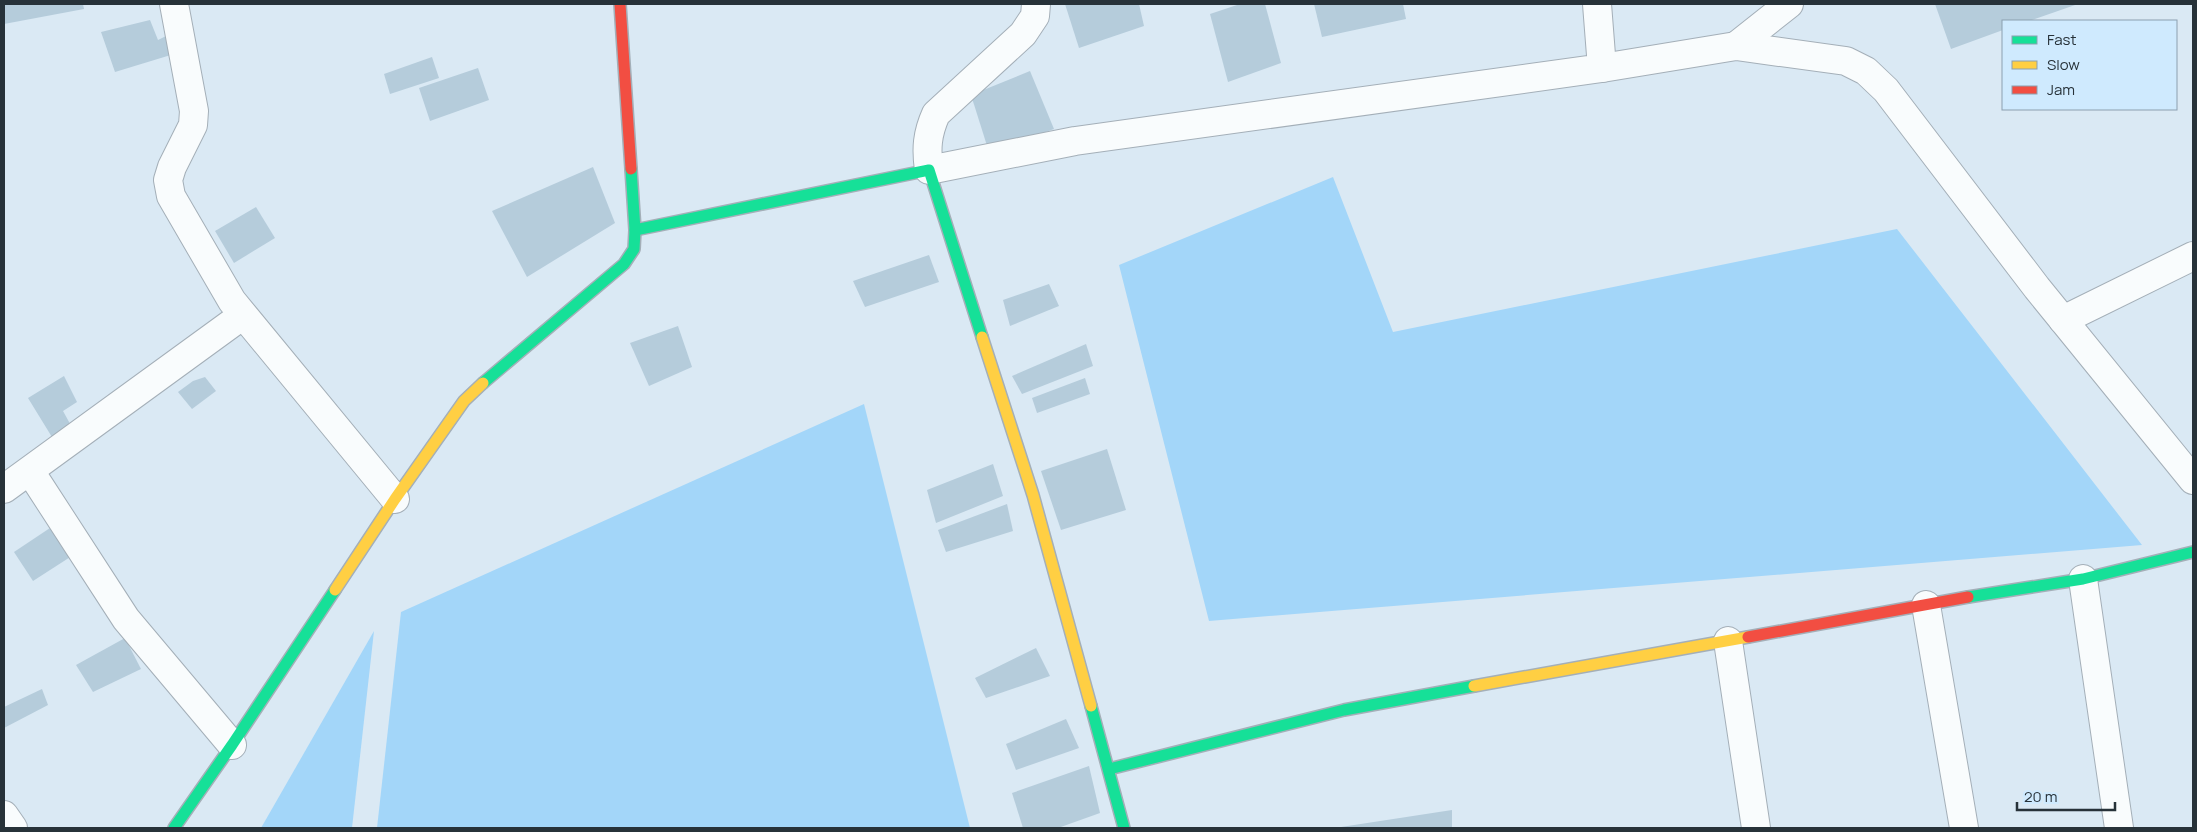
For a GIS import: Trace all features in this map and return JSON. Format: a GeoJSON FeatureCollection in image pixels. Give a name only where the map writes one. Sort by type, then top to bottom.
{"type":"FeatureCollection","features":[{"type":"Feature","properties":{"kind":"street"},"geometry":{"type":"LineString","coordinates":[[174,4],[194,111],[193,126],[172,167],[168,180],[171,196],[232,301],[395,499]]}},
{"type":"Feature","properties":{"kind":"street"},"geometry":{"type":"LineString","coordinates":[[174,828],[232,745],[395,499],[464,401],[624,264],[634,249],[635,230],[620,4]]}},
{"type":"Feature","properties":{"kind":"street"},"geometry":{"type":"LineString","coordinates":[[1036,4],[1036,16],[1023,34],[936,114],[929,130],[926,149],[929,170],[1033,495],[1124,828]]}},
{"type":"Feature","properties":{"kind":"street"},"geometry":{"type":"LineString","coordinates":[[1597,4],[1602,68]]}},
{"type":"Feature","properties":{"kind":"street"},"geometry":{"type":"LineString","coordinates":[[1736,46],[1789,4]]}},
{"type":"Feature","properties":{"kind":"street"},"geometry":{"type":"LineString","coordinates":[[635,230],[1075,141],[1602,68],[1736,46],[1846,61],[1866,71],[1886,90],[2063,320],[2193,480]]}},
{"type":"Feature","properties":{"kind":"street"},"geometry":{"type":"LineString","coordinates":[[2063,320],[2193,256]]}},
{"type":"Feature","properties":{"kind":"street"},"geometry":{"type":"LineString","coordinates":[[4,489],[243,315]]}},
{"type":"Feature","properties":{"kind":"street"},"geometry":{"type":"LineString","coordinates":[[30,471],[126,619],[232,745]]}},
{"type":"Feature","properties":{"kind":"street"},"geometry":{"type":"LineString","coordinates":[[1108,769],[1344,710],[1926,605],[2083,579],[2193,552]]}},
{"type":"Feature","properties":{"kind":"street"},"geometry":{"type":"LineString","coordinates":[[2083,579],[2119,828]]}},
{"type":"Feature","properties":{"kind":"street"},"geometry":{"type":"LineString","coordinates":[[1926,605],[1964,828]]}},
{"type":"Feature","properties":{"kind":"street"},"geometry":{"type":"LineString","coordinates":[[1728,641],[1756,828]]}},
{"type":"Feature","properties":{"kind":"street"},"geometry":{"type":"LineString","coordinates":[[4,815],[13,828]]}},
{"type":"Feature","properties":{"kind":"water"},"geometry":{"type":"Polygon","coordinates":[[[1333,177],[1393,332],[1897,229],[2142,545],[1209,621],[1119,265],[1333,177]]]}},
{"type":"Feature","properties":{"kind":"water"},"geometry":{"type":"Polygon","coordinates":[[[864,404],[970,828],[377,828],[401,612],[864,404]]]}},
{"type":"Feature","properties":{"kind":"water"},"geometry":{"type":"Polygon","coordinates":[[[374,631],[352,828],[261,828],[374,631]]]}},
{"type":"Feature","properties":{"kind":"building"},"geometry":{"type":"Polygon","coordinates":[[[4,4],[83,4],[84,9],[4,24],[4,4]]]}},
{"type":"Feature","properties":{"kind":"building"},"geometry":{"type":"Polygon","coordinates":[[[1065,4],[1139,4],[1144,26],[1079,48],[1065,4]]]}},
{"type":"Feature","properties":{"kind":"building"},"geometry":{"type":"Polygon","coordinates":[[[1240,4],[1265,4],[1281,63],[1228,82],[1210,14],[1240,4]]]}},
{"type":"Feature","properties":{"kind":"building"},"geometry":{"type":"Polygon","coordinates":[[[1314,4],[1403,4],[1406,19],[1322,37],[1314,4]]]}},
{"type":"Feature","properties":{"kind":"building"},"geometry":{"type":"Polygon","coordinates":[[[1935,4],[2078,4],[2032,20],[2002,20],[2002,30],[1951,49],[1935,4]]]}},
{"type":"Feature","properties":{"kind":"building"},"geometry":{"type":"Polygon","coordinates":[[[150,20],[158,40],[170,34],[174,54],[115,72],[101,32],[150,20]]]}},
{"type":"Feature","properties":{"kind":"building"},"geometry":{"type":"Polygon","coordinates":[[[432,57],[439,78],[390,94],[384,74],[432,57]]]}},
{"type":"Feature","properties":{"kind":"building"},"geometry":{"type":"Polygon","coordinates":[[[478,68],[489,100],[430,121],[419,88],[478,68]]]}},
{"type":"Feature","properties":{"kind":"building"},"geometry":{"type":"Polygon","coordinates":[[[1030,71],[1054,129],[989,152],[971,95],[1030,71]]]}},
{"type":"Feature","properties":{"kind":"building"},"geometry":{"type":"Polygon","coordinates":[[[593,167],[615,223],[527,277],[492,211],[593,167]]]}},
{"type":"Feature","properties":{"kind":"building"},"geometry":{"type":"Polygon","coordinates":[[[256,207],[275,238],[234,263],[215,231],[256,207]]]}},
{"type":"Feature","properties":{"kind":"building"},"geometry":{"type":"Polygon","coordinates":[[[929,255],[939,282],[865,307],[853,281],[929,255]]]}},
{"type":"Feature","properties":{"kind":"building"},"geometry":{"type":"Polygon","coordinates":[[[1049,284],[1059,306],[1010,326],[1003,300],[1049,284]]]}},
{"type":"Feature","properties":{"kind":"building"},"geometry":{"type":"Polygon","coordinates":[[[678,326],[692,367],[649,386],[630,343],[678,326]]]}},
{"type":"Feature","properties":{"kind":"building"},"geometry":{"type":"Polygon","coordinates":[[[1086,344],[1093,366],[1022,394],[1012,376],[1086,344]]]}},
{"type":"Feature","properties":{"kind":"building"},"geometry":{"type":"Polygon","coordinates":[[[64,376],[77,402],[63,411],[74,431],[55,442],[28,398],[64,376]]]}},
{"type":"Feature","properties":{"kind":"building"},"geometry":{"type":"Polygon","coordinates":[[[205,377],[216,391],[192,409],[178,392],[193,381],[205,377]]]}},
{"type":"Feature","properties":{"kind":"building"},"geometry":{"type":"Polygon","coordinates":[[[1085,378],[1090,394],[1037,413],[1032,398],[1085,378]]]}},
{"type":"Feature","properties":{"kind":"building"},"geometry":{"type":"Polygon","coordinates":[[[1107,449],[1126,510],[1061,530],[1041,471],[1107,449]]]}},
{"type":"Feature","properties":{"kind":"building"},"geometry":{"type":"Polygon","coordinates":[[[993,464],[1003,496],[936,523],[927,490],[993,464]]]}},
{"type":"Feature","properties":{"kind":"building"},"geometry":{"type":"Polygon","coordinates":[[[1007,504],[1013,531],[946,552],[938,530],[1007,504]]]}},
{"type":"Feature","properties":{"kind":"building"},"geometry":{"type":"Polygon","coordinates":[[[59,522],[78,552],[33,581],[14,552],[59,522]]]}},
{"type":"Feature","properties":{"kind":"building"},"geometry":{"type":"Polygon","coordinates":[[[125,638],[141,669],[93,692],[76,665],[125,638]]]}},
{"type":"Feature","properties":{"kind":"building"},"geometry":{"type":"Polygon","coordinates":[[[1036,648],[1050,676],[986,698],[975,678],[1036,648]]]}},
{"type":"Feature","properties":{"kind":"building"},"geometry":{"type":"Polygon","coordinates":[[[42,689],[48,705],[4,728],[4,707],[42,689]]]}},
{"type":"Feature","properties":{"kind":"building"},"geometry":{"type":"Polygon","coordinates":[[[1066,719],[1079,748],[1016,770],[1006,744],[1066,719]]]}},
{"type":"Feature","properties":{"kind":"building"},"geometry":{"type":"Polygon","coordinates":[[[1089,766],[1100,813],[1058,828],[1023,828],[1012,793],[1089,766]]]}},
{"type":"Feature","properties":{"kind":"building"},"geometry":{"type":"Polygon","coordinates":[[[1452,810],[1452,828],[1341,828],[1341,827],[1452,810]]]}},
{"type":"Feature","properties":{"kind":"traffic: fast"},"geometry":{"type":"LineString","coordinates":[[483,383],[624,264],[634,249],[635,230],[631,169]]}},
{"type":"Feature","properties":{"kind":"traffic: fast"},"geometry":{"type":"LineString","coordinates":[[635,230],[929,170],[982,337]]}},
{"type":"Feature","properties":{"kind":"traffic: fast"},"geometry":{"type":"LineString","coordinates":[[1968,597],[2083,579],[2193,552]]}},
{"type":"Feature","properties":{"kind":"traffic: fast"},"geometry":{"type":"LineString","coordinates":[[174,828],[232,745],[335,590]]}},
{"type":"Feature","properties":{"kind":"traffic: fast"},"geometry":{"type":"LineString","coordinates":[[1109,769],[1344,710],[1474,686]]}},
{"type":"Feature","properties":{"kind":"traffic: fast"},"geometry":{"type":"LineString","coordinates":[[1091,706],[1124,828]]}},
{"type":"Feature","properties":{"kind":"traffic: slow"},"geometry":{"type":"LineString","coordinates":[[982,337],[1033,495],[1091,706]]}},
{"type":"Feature","properties":{"kind":"traffic: slow"},"geometry":{"type":"LineString","coordinates":[[335,590],[395,499],[464,401],[483,383]]}},
{"type":"Feature","properties":{"kind":"traffic: slow"},"geometry":{"type":"LineString","coordinates":[[1474,686],[1748,637]]}},
{"type":"Feature","properties":{"kind":"traffic: jam"},"geometry":{"type":"LineString","coordinates":[[620,4],[631,169]]}},
{"type":"Feature","properties":{"kind":"traffic: jam"},"geometry":{"type":"LineString","coordinates":[[1748,637],[1968,597]]}}]}
